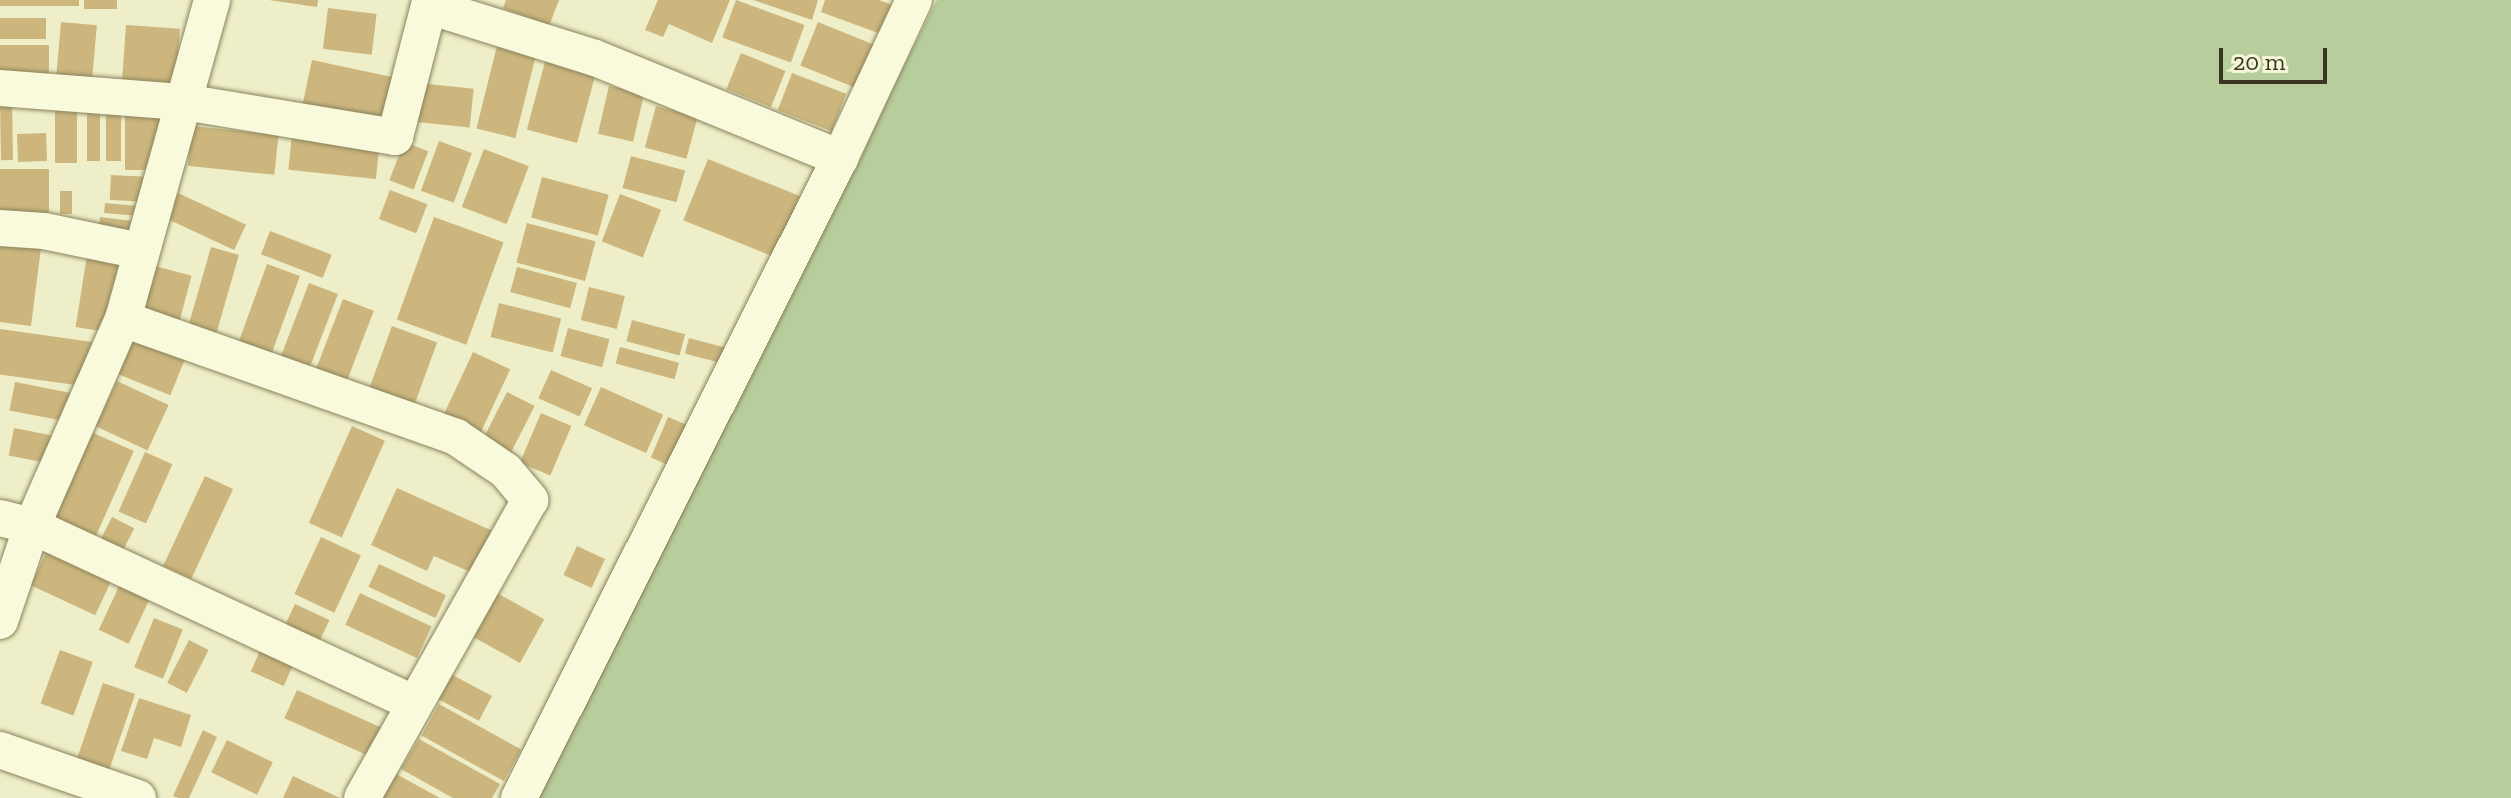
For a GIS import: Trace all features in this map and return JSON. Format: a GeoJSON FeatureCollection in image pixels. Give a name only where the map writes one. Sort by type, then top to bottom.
{"type":"FeatureCollection","features":[{"type":"Feature","properties":{"kind":"street"},"geometry":{"type":"LineString","coordinates":[[0,621],[16,522],[123,319],[212,0]]}},
{"type":"Feature","properties":{"kind":"street"},"geometry":{"type":"LineString","coordinates":[[519,798],[840,158],[914,0]]}},
{"type":"Feature","properties":{"kind":"street"},"geometry":{"type":"LineString","coordinates":[[0,88],[184,102],[395,137],[429,6],[595,58],[840,158]]}},
{"type":"Feature","properties":{"kind":"street"},"geometry":{"type":"LineString","coordinates":[[0,228],[44,231],[141,251]]}},
{"type":"Feature","properties":{"kind":"street"},"geometry":{"type":"LineString","coordinates":[[123,319],[456,437],[506,471],[530,500],[362,798]]}},
{"type":"Feature","properties":{"kind":"street"},"geometry":{"type":"LineString","coordinates":[[16,522],[414,703]]}},
{"type":"Feature","properties":{"kind":"street"},"geometry":{"type":"LineString","coordinates":[[0,750],[138,798]]}},
{"type":"Feature","properties":{"kind":"green space"},"geometry":{"type":"Polygon","coordinates":[[[937,0],[2511,0],[2511,798],[538,798],[937,0]]]}},
{"type":"Feature","properties":{"kind":"building"},"geometry":{"type":"Polygon","coordinates":[[[0,0],[79,0],[79,6],[0,6],[0,0]]]}},
{"type":"Feature","properties":{"kind":"building"},"geometry":{"type":"Polygon","coordinates":[[[84,0],[117,0],[117,9],[84,9],[84,0]]]}},
{"type":"Feature","properties":{"kind":"building"},"geometry":{"type":"Polygon","coordinates":[[[269,0],[318,0],[317,7],[269,0]]]}},
{"type":"Feature","properties":{"kind":"building"},"geometry":{"type":"Polygon","coordinates":[[[506,0],[559,0],[549,26],[503,8],[506,0]]]}},
{"type":"Feature","properties":{"kind":"building"},"geometry":{"type":"Polygon","coordinates":[[[658,0],[730,0],[712,43],[669,24],[663,37],[645,30],[658,0]]]}},
{"type":"Feature","properties":{"kind":"building"},"geometry":{"type":"Polygon","coordinates":[[[736,0],[805,25],[791,63],[722,38],[736,0]]]}},
{"type":"Feature","properties":{"kind":"building"},"geometry":{"type":"Polygon","coordinates":[[[753,0],[818,0],[812,20],[753,0]]]}},
{"type":"Feature","properties":{"kind":"building"},"geometry":{"type":"Polygon","coordinates":[[[825,0],[879,0],[900,8],[889,37],[821,12],[825,0]]]}},
{"type":"Feature","properties":{"kind":"building"},"geometry":{"type":"Polygon","coordinates":[[[328,8],[377,14],[372,55],[323,49],[328,8]]]}},
{"type":"Feature","properties":{"kind":"building"},"geometry":{"type":"Polygon","coordinates":[[[0,18],[46,18],[46,39],[0,39],[0,18]]]}},
{"type":"Feature","properties":{"kind":"building"},"geometry":{"type":"Polygon","coordinates":[[[61,22],[97,25],[91,87],[56,84],[61,22]]]}},
{"type":"Feature","properties":{"kind":"building"},"geometry":{"type":"Polygon","coordinates":[[[818,22],[883,48],[865,92],[800,66],[818,22]]]}},
{"type":"Feature","properties":{"kind":"building"},"geometry":{"type":"Polygon","coordinates":[[[126,25],[180,29],[176,85],[122,81],[126,25]]]}},
{"type":"Feature","properties":{"kind":"building"},"geometry":{"type":"Polygon","coordinates":[[[0,45],[49,45],[49,78],[0,78],[0,45]]]}},
{"type":"Feature","properties":{"kind":"building"},"geometry":{"type":"Polygon","coordinates":[[[497,46],[536,56],[515,138],[476,128],[497,46]]]}},
{"type":"Feature","properties":{"kind":"building"},"geometry":{"type":"Polygon","coordinates":[[[741,53],[786,71],[771,107],[726,89],[741,53]]]}},
{"type":"Feature","properties":{"kind":"building"},"geometry":{"type":"Polygon","coordinates":[[[546,58],[596,71],[577,143],[527,129],[546,58]]]}},
{"type":"Feature","properties":{"kind":"building"},"geometry":{"type":"Polygon","coordinates":[[[312,60],[400,79],[389,132],[301,113],[312,60]]]}},
{"type":"Feature","properties":{"kind":"building"},"geometry":{"type":"Polygon","coordinates":[[[792,73],[846,94],[832,131],[778,110],[792,73]]]}},
{"type":"Feature","properties":{"kind":"building"},"geometry":{"type":"Polygon","coordinates":[[[419,83],[474,89],[470,128],[415,122],[419,83]]]}},
{"type":"Feature","properties":{"kind":"building"},"geometry":{"type":"Polygon","coordinates":[[[609,86],[644,94],[633,142],[598,134],[609,86]]]}},
{"type":"Feature","properties":{"kind":"building"},"geometry":{"type":"Polygon","coordinates":[[[0,101],[12,101],[13,160],[1,160],[0,101]]]}},
{"type":"Feature","properties":{"kind":"building"},"geometry":{"type":"Polygon","coordinates":[[[55,106],[77,106],[77,163],[55,163],[55,106]]]}},
{"type":"Feature","properties":{"kind":"building"},"geometry":{"type":"Polygon","coordinates":[[[87,106],[100,106],[100,161],[87,161],[87,106]]]}},
{"type":"Feature","properties":{"kind":"building"},"geometry":{"type":"Polygon","coordinates":[[[656,106],[698,117],[686,159],[645,148],[656,106]]]}},
{"type":"Feature","properties":{"kind":"building"},"geometry":{"type":"Polygon","coordinates":[[[106,107],[121,107],[121,161],[106,161],[106,107]]]}},
{"type":"Feature","properties":{"kind":"building"},"geometry":{"type":"Polygon","coordinates":[[[125,115],[160,115],[160,170],[125,170],[125,115]]]}},
{"type":"Feature","properties":{"kind":"building"},"geometry":{"type":"Polygon","coordinates":[[[192,126],[279,135],[274,175],[188,166],[192,126]]]}},
{"type":"Feature","properties":{"kind":"building"},"geometry":{"type":"Polygon","coordinates":[[[46,133],[47,161],[18,162],[17,134],[46,133]]]}},
{"type":"Feature","properties":{"kind":"building"},"geometry":{"type":"Polygon","coordinates":[[[292,135],[380,144],[376,179],[288,170],[292,135]]]}},
{"type":"Feature","properties":{"kind":"building"},"geometry":{"type":"Polygon","coordinates":[[[439,141],[472,153],[454,203],[421,191],[439,141]]]}},
{"type":"Feature","properties":{"kind":"building"},"geometry":{"type":"Polygon","coordinates":[[[404,142],[428,151],[414,190],[389,180],[404,142]]]}},
{"type":"Feature","properties":{"kind":"building"},"geometry":{"type":"Polygon","coordinates":[[[484,149],[529,166],[507,224],[462,207],[484,149]]]}},
{"type":"Feature","properties":{"kind":"building"},"geometry":{"type":"Polygon","coordinates":[[[631,156],[685,170],[677,202],[622,188],[631,156]]]}},
{"type":"Feature","properties":{"kind":"building"},"geometry":{"type":"Polygon","coordinates":[[[708,159],[800,196],[775,257],[683,220],[708,159]]]}},
{"type":"Feature","properties":{"kind":"building"},"geometry":{"type":"Polygon","coordinates":[[[0,169],[49,169],[49,217],[0,217],[0,169]]]}},
{"type":"Feature","properties":{"kind":"building"},"geometry":{"type":"Polygon","coordinates":[[[111,175],[156,177],[155,202],[110,200],[111,175]]]}},
{"type":"Feature","properties":{"kind":"building"},"geometry":{"type":"Polygon","coordinates":[[[542,177],[609,195],[598,235],[531,218],[542,177]]]}},
{"type":"Feature","properties":{"kind":"building"},"geometry":{"type":"Polygon","coordinates":[[[390,190],[427,204],[416,233],[379,219],[390,190]]]}},
{"type":"Feature","properties":{"kind":"building"},"geometry":{"type":"Polygon","coordinates":[[[60,191],[72,191],[72,214],[60,214],[60,191]]]}},
{"type":"Feature","properties":{"kind":"building"},"geometry":{"type":"Polygon","coordinates":[[[178,193],[246,225],[234,250],[166,218],[178,193]]]}},
{"type":"Feature","properties":{"kind":"building"},"geometry":{"type":"Polygon","coordinates":[[[620,194],[661,210],[643,257],[602,242],[620,194]]]}},
{"type":"Feature","properties":{"kind":"building"},"geometry":{"type":"Polygon","coordinates":[[[105,203],[141,206],[140,216],[104,213],[105,203]]]}},
{"type":"Feature","properties":{"kind":"building"},"geometry":{"type":"Polygon","coordinates":[[[100,217],[135,221],[133,235],[98,231],[100,217]]]}},
{"type":"Feature","properties":{"kind":"building"},"geometry":{"type":"Polygon","coordinates":[[[434,217],[504,242],[466,345],[397,319],[434,217]]]}},
{"type":"Feature","properties":{"kind":"building"},"geometry":{"type":"Polygon","coordinates":[[[527,223],[596,241],[585,281],[516,263],[527,223]]]}},
{"type":"Feature","properties":{"kind":"building"},"geometry":{"type":"Polygon","coordinates":[[[270,231],[332,255],[323,278],[261,254],[270,231]]]}},
{"type":"Feature","properties":{"kind":"building"},"geometry":{"type":"Polygon","coordinates":[[[0,243],[41,248],[31,326],[0,322],[0,243]]]}},
{"type":"Feature","properties":{"kind":"building"},"geometry":{"type":"Polygon","coordinates":[[[211,247],[239,255],[215,340],[187,332],[211,247]]]}},
{"type":"Feature","properties":{"kind":"building"},"geometry":{"type":"Polygon","coordinates":[[[87,255],[119,260],[107,332],[76,327],[87,255]]]}},
{"type":"Feature","properties":{"kind":"building"},"geometry":{"type":"Polygon","coordinates":[[[267,264],[300,276],[268,364],[235,352],[267,264]]]}},
{"type":"Feature","properties":{"kind":"building"},"geometry":{"type":"Polygon","coordinates":[[[151,265],[192,276],[178,325],[138,314],[151,265]]]}},
{"type":"Feature","properties":{"kind":"building"},"geometry":{"type":"Polygon","coordinates":[[[517,267],[577,283],[570,308],[510,292],[517,267]]]}},
{"type":"Feature","properties":{"kind":"building"},"geometry":{"type":"Polygon","coordinates":[[[309,283],[338,294],[307,375],[278,364],[309,283]]]}},
{"type":"Feature","properties":{"kind":"building"},"geometry":{"type":"Polygon","coordinates":[[[589,287],[625,296],[617,329],[581,320],[589,287]]]}},
{"type":"Feature","properties":{"kind":"building"},"geometry":{"type":"Polygon","coordinates":[[[343,299],[374,311],[345,386],[314,375],[343,299]]]}},
{"type":"Feature","properties":{"kind":"building"},"geometry":{"type":"Polygon","coordinates":[[[499,303],[561,318],[553,352],[491,337],[499,303]]]}},
{"type":"Feature","properties":{"kind":"building"},"geometry":{"type":"Polygon","coordinates":[[[632,320],[685,334],[679,355],[626,341],[632,320]]]}},
{"type":"Feature","properties":{"kind":"building"},"geometry":{"type":"Polygon","coordinates":[[[392,326],[437,342],[415,403],[370,387],[392,326]]]}},
{"type":"Feature","properties":{"kind":"building"},"geometry":{"type":"Polygon","coordinates":[[[568,328],[610,339],[602,367],[560,356],[568,328]]]}},
{"type":"Feature","properties":{"kind":"building"},"geometry":{"type":"Polygon","coordinates":[[[0,329],[96,342],[90,387],[0,374],[0,329]]]}},
{"type":"Feature","properties":{"kind":"building"},"geometry":{"type":"Polygon","coordinates":[[[133,338],[185,359],[170,395],[118,374],[133,338]]]}},
{"type":"Feature","properties":{"kind":"building"},"geometry":{"type":"Polygon","coordinates":[[[689,338],[726,348],[722,363],[685,353],[689,338]]]}},
{"type":"Feature","properties":{"kind":"building"},"geometry":{"type":"Polygon","coordinates":[[[620,347],[679,363],[675,379],[616,363],[620,347]]]}},
{"type":"Feature","properties":{"kind":"building"},"geometry":{"type":"Polygon","coordinates":[[[473,352],[510,369],[481,433],[443,415],[473,352]]]}},
{"type":"Feature","properties":{"kind":"building"},"geometry":{"type":"Polygon","coordinates":[[[551,370],[592,388],[580,417],[538,398],[551,370]]]}},
{"type":"Feature","properties":{"kind":"building"},"geometry":{"type":"Polygon","coordinates":[[[117,381],[169,405],[148,450],[96,426],[117,381]]]}},
{"type":"Feature","properties":{"kind":"building"},"geometry":{"type":"Polygon","coordinates":[[[15,382],[79,394],[73,423],[9,410],[15,382]]]}},
{"type":"Feature","properties":{"kind":"building"},"geometry":{"type":"Polygon","coordinates":[[[601,387],[663,415],[646,453],[584,425],[601,387]]]}},
{"type":"Feature","properties":{"kind":"building"},"geometry":{"type":"Polygon","coordinates":[[[507,392],[535,406],[506,461],[479,447],[507,392]]]}},
{"type":"Feature","properties":{"kind":"building"},"geometry":{"type":"Polygon","coordinates":[[[541,413],[571,426],[550,476],[520,463],[541,413]]]}},
{"type":"Feature","properties":{"kind":"building"},"geometry":{"type":"Polygon","coordinates":[[[668,417],[694,428],[677,468],[651,458],[668,417]]]}},
{"type":"Feature","properties":{"kind":"building"},"geometry":{"type":"Polygon","coordinates":[[[352,426],[385,441],[342,537],[309,523],[352,426]]]}},
{"type":"Feature","properties":{"kind":"building"},"geometry":{"type":"Polygon","coordinates":[[[14,428],[56,436],[51,464],[9,455],[14,428]]]}},
{"type":"Feature","properties":{"kind":"building"},"geometry":{"type":"Polygon","coordinates":[[[89,431],[134,451],[96,537],[51,517],[89,431]]]}},
{"type":"Feature","properties":{"kind":"building"},"geometry":{"type":"Polygon","coordinates":[[[145,452],[172,464],[146,524],[119,511],[145,452]]]}},
{"type":"Feature","properties":{"kind":"building"},"geometry":{"type":"Polygon","coordinates":[[[205,476],[233,489],[191,579],[163,566],[205,476]]]}},
{"type":"Feature","properties":{"kind":"building"},"geometry":{"type":"Polygon","coordinates":[[[397,488],[495,532],[475,574],[434,556],[427,571],[371,545],[397,488]]]}},
{"type":"Feature","properties":{"kind":"building"},"geometry":{"type":"Polygon","coordinates":[[[112,517],[134,528],[122,552],[100,540],[112,517]]]}},
{"type":"Feature","properties":{"kind":"building"},"geometry":{"type":"Polygon","coordinates":[[[321,537],[361,556],[334,613],[294,594],[321,537]]]}},
{"type":"Feature","properties":{"kind":"building"},"geometry":{"type":"Polygon","coordinates":[[[52,540],[116,570],[95,615],[31,585],[52,540]]]}},
{"type":"Feature","properties":{"kind":"building"},"geometry":{"type":"Polygon","coordinates":[[[577,546],[605,559],[592,588],[563,575],[577,546]]]}},
{"type":"Feature","properties":{"kind":"building"},"geometry":{"type":"Polygon","coordinates":[[[379,564],[446,595],[436,618],[368,587],[379,564]]]}},
{"type":"Feature","properties":{"kind":"building"},"geometry":{"type":"Polygon","coordinates":[[[122,580],[152,594],[129,644],[99,630],[122,580]]]}},
{"type":"Feature","properties":{"kind":"building"},"geometry":{"type":"Polygon","coordinates":[[[360,593],[432,626],[417,658],[345,625],[360,593]]]}},
{"type":"Feature","properties":{"kind":"building"},"geometry":{"type":"Polygon","coordinates":[[[497,593],[544,619],[520,663],[473,637],[497,593]]]}},
{"type":"Feature","properties":{"kind":"building"},"geometry":{"type":"Polygon","coordinates":[[[295,604],[329,620],[315,651],[281,635],[295,604]]]}},
{"type":"Feature","properties":{"kind":"building"},"geometry":{"type":"Polygon","coordinates":[[[154,618],[183,630],[163,679],[134,667],[154,618]]]}},
{"type":"Feature","properties":{"kind":"building"},"geometry":{"type":"Polygon","coordinates":[[[189,640],[209,650],[187,693],[167,683],[189,640]]]}},
{"type":"Feature","properties":{"kind":"building"},"geometry":{"type":"Polygon","coordinates":[[[263,644],[296,659],[284,686],[251,671],[263,644]]]}},
{"type":"Feature","properties":{"kind":"building"},"geometry":{"type":"Polygon","coordinates":[[[60,650],[93,662],[73,716],[41,704],[60,650]]]}},
{"type":"Feature","properties":{"kind":"building"},"geometry":{"type":"Polygon","coordinates":[[[447,672],[492,696],[479,721],[434,697],[447,672]]]}},
{"type":"Feature","properties":{"kind":"building"},"geometry":{"type":"Polygon","coordinates":[[[103,683],[135,694],[109,771],[77,760],[103,683]]]}},
{"type":"Feature","properties":{"kind":"building"},"geometry":{"type":"Polygon","coordinates":[[[297,690],[383,728],[370,757],[284,718],[297,690]]]}},
{"type":"Feature","properties":{"kind":"building"},"geometry":{"type":"Polygon","coordinates":[[[139,698],[191,715],[181,747],[154,738],[147,759],[121,751],[139,698]]]}},
{"type":"Feature","properties":{"kind":"building"},"geometry":{"type":"Polygon","coordinates":[[[439,704],[521,750],[504,781],[422,735],[439,704]]]}},
{"type":"Feature","properties":{"kind":"building"},"geometry":{"type":"Polygon","coordinates":[[[203,730],[217,737],[189,798],[173,796],[203,730]]]}},
{"type":"Feature","properties":{"kind":"building"},"geometry":{"type":"Polygon","coordinates":[[[419,739],[500,784],[492,798],[453,798],[401,769],[419,739]]]}},
{"type":"Feature","properties":{"kind":"building"},"geometry":{"type":"Polygon","coordinates":[[[227,740],[273,762],[257,795],[211,772],[227,740]]]}},
{"type":"Feature","properties":{"kind":"building"},"geometry":{"type":"Polygon","coordinates":[[[387,769],[440,798],[371,798],[387,769]]]}},
{"type":"Feature","properties":{"kind":"building"},"geometry":{"type":"Polygon","coordinates":[[[293,776],[340,798],[283,798],[293,776]]]}}]}
